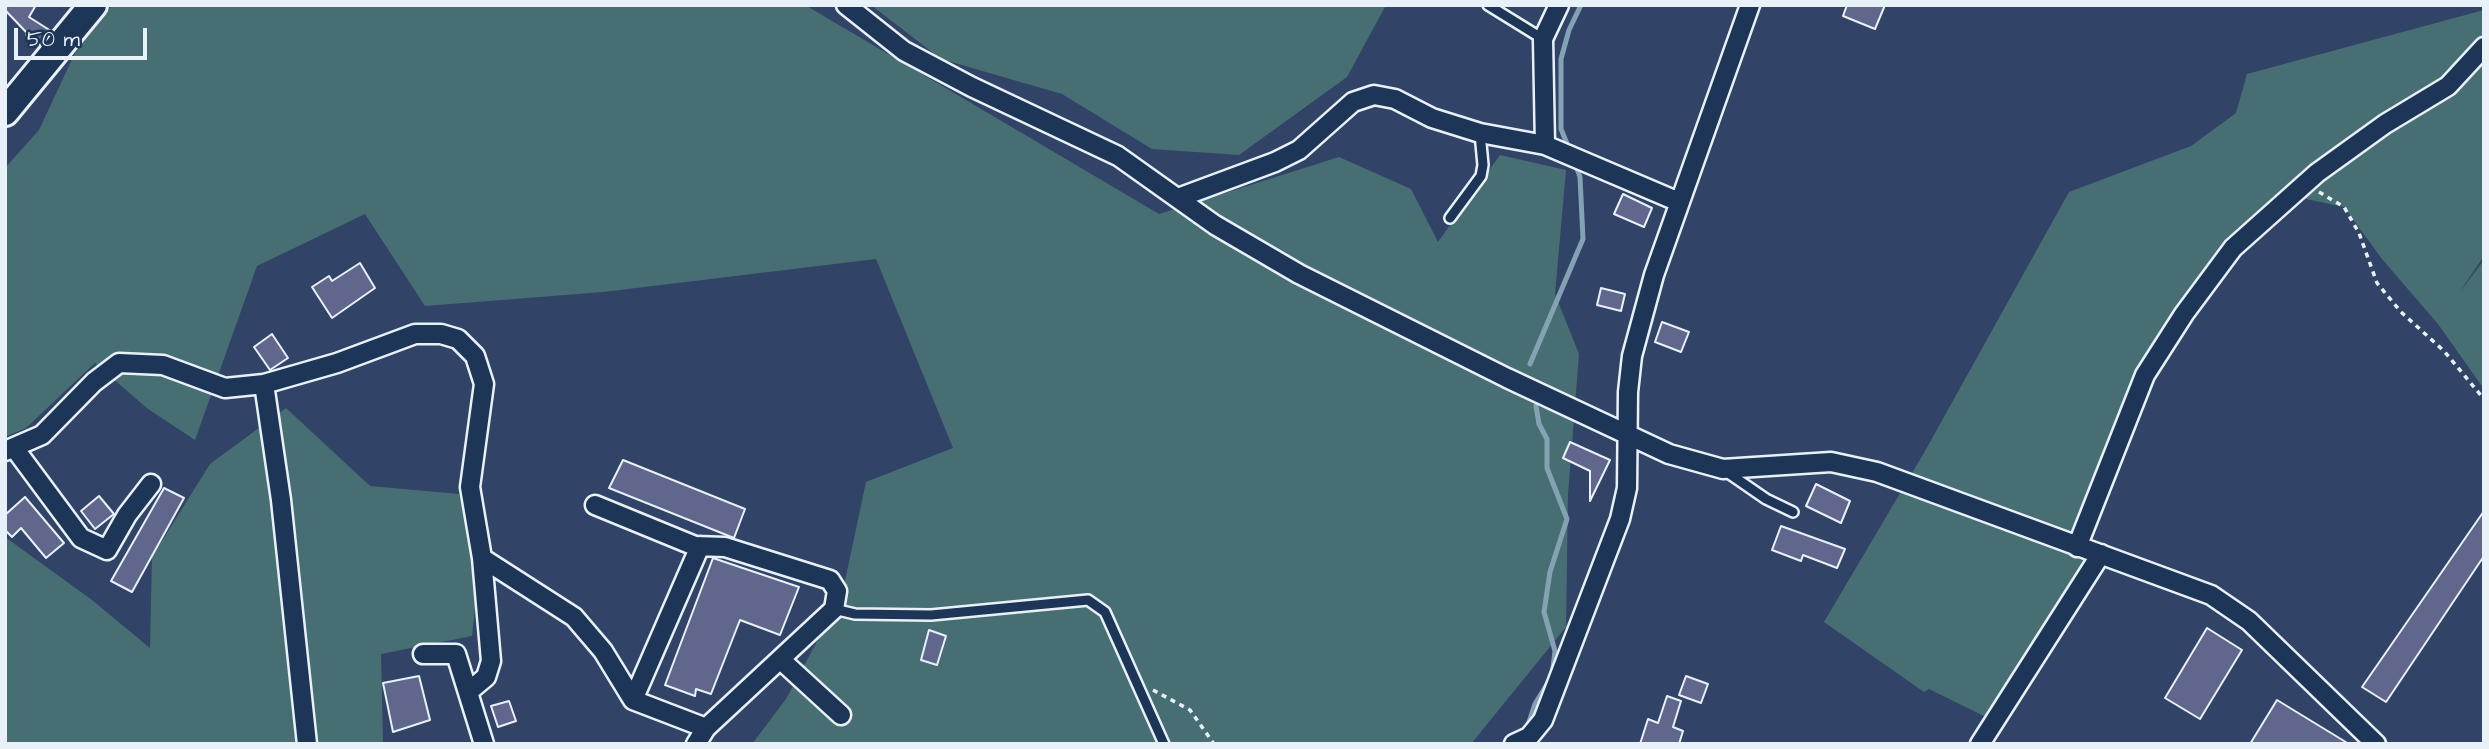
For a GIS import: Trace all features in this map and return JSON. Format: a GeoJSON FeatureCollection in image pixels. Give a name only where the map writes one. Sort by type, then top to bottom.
{"type":"FeatureCollection","features":[{"type":"Feature","properties":{"kind":"street"},"geometry":{"type":"LineString","coordinates":[[5,112],[93,5]]}},
{"type":"Feature","properties":{"kind":"street"},"geometry":{"type":"LineString","coordinates":[[846,5],[904,51],[972,87],[1118,156],[1216,225],[1299,274],[1669,454],[1723,469],[1831,462],[1877,472],[2211,595],[2249,621],[2376,744]]}},
{"type":"Feature","properties":{"kind":"street"},"geometry":{"type":"LineString","coordinates":[[1545,145],[1543,38],[1559,5]]}},
{"type":"Feature","properties":{"kind":"street"},"geometry":{"type":"LineString","coordinates":[[1514,744],[1529,737],[1543,720],[1620,519],[1627,488],[1628,392],[1632,356],[1654,275],[1750,5]]}},
{"type":"Feature","properties":{"kind":"street"},"geometry":{"type":"LineString","coordinates":[[2077,547],[2145,375],[2184,314],[2233,248],[2306,183],[2385,124],[2448,86],[2484,47]]}},
{"type":"Feature","properties":{"kind":"street"},"geometry":{"type":"LineString","coordinates":[[1178,198],[1275,162],[1299,150],[1353,102],[1374,95],[1395,99],[1432,118],[1480,133],[1545,145],[1679,202]]}},
{"type":"Feature","properties":{"kind":"street"},"geometry":{"type":"LineString","coordinates":[[151,484],[127,514],[107,550],[81,538],[10,450],[42,435],[94,383],[119,363],[163,365],[225,388],[264,384],[338,363],[415,334],[441,334],[458,339],[475,356],[484,384],[471,487],[482,558],[491,661],[486,677],[468,692]]}},
{"type":"Feature","properties":{"kind":"street"},"geometry":{"type":"LineString","coordinates":[[264,384],[281,499],[307,744]]}},
{"type":"Feature","properties":{"kind":"street"},"geometry":{"type":"LineString","coordinates":[[595,505],[700,546],[725,547],[830,580],[837,591],[834,609],[706,728],[696,744]]}},
{"type":"Feature","properties":{"kind":"street"},"geometry":{"type":"LineString","coordinates":[[633,700],[700,546]]}},
{"type":"Feature","properties":{"kind":"street"},"geometry":{"type":"LineString","coordinates":[[1980,744],[2101,554]]}},
{"type":"Feature","properties":{"kind":"street"},"geometry":{"type":"LineString","coordinates":[[482,558],[574,617],[603,651],[633,700],[706,728]]}},
{"type":"Feature","properties":{"kind":"street"},"geometry":{"type":"LineString","coordinates":[[423,654],[456,654],[480,743]]}},
{"type":"Feature","properties":{"kind":"street"},"geometry":{"type":"LineString","coordinates":[[781,660],[841,715]]}},
{"type":"Feature","properties":{"kind":"lane"},"geometry":{"type":"LineString","coordinates":[[1488,5],[1543,38]]}},
{"type":"Feature","properties":{"kind":"lane"},"geometry":{"type":"LineString","coordinates":[[1450,218],[1481,176],[1483,165],[1480,133]]}},
{"type":"Feature","properties":{"kind":"lane"},"geometry":{"type":"LineString","coordinates":[[1723,469],[1766,499],[1793,512]]}},
{"type":"Feature","properties":{"kind":"lane"},"geometry":{"type":"LineString","coordinates":[[834,609],[855,614],[931,615],[1088,600],[1100,605],[1105,612],[1139,682],[1164,744]]}},
{"type":"Feature","properties":{"kind":"path"},"geometry":{"type":"LineString","coordinates":[[2306,183],[2344,207],[2359,233],[2377,283],[2401,313],[2444,351],[2484,399]]}},
{"type":"Feature","properties":{"kind":"path"},"geometry":{"type":"LineString","coordinates":[[1139,682],[1190,710],[1214,744]]}},
{"type":"Feature","properties":{"kind":"green space"},"geometry":{"type":"Polygon","coordinates":[[[112,5],[805,5],[1159,214],[1339,157],[1411,189],[1438,242],[1500,155],[1566,170],[1555,294],[1579,354],[1568,494],[1566,627],[1471,744],[752,744],[786,699],[842,595],[866,482],[953,448],[876,259],[603,292],[425,306],[365,214],[257,266],[195,440],[148,409],[95,363],[26,428],[5,437],[5,168],[39,130],[74,55],[112,5]]]}},
{"type":"Feature","properties":{"kind":"green space"},"geometry":{"type":"Polygon","coordinates":[[[871,5],[1386,5],[1347,77],[1239,155],[1152,149],[1062,94],[941,59],[871,5]]]}},
{"type":"Feature","properties":{"kind":"green space"},"geometry":{"type":"Polygon","coordinates":[[[2484,10],[2484,256],[2459,293],[2484,260],[2484,389],[2438,324],[2382,259],[2344,207],[2292,196],[2205,279],[2146,389],[2077,546],[2097,553],[1994,721],[1929,689],[1924,692],[1824,622],[1925,451],[2069,192],[2191,146],[2236,113],[2247,74],[2484,10]]]}},
{"type":"Feature","properties":{"kind":"green space"},"geometry":{"type":"Polygon","coordinates":[[[286,408],[370,486],[459,494],[479,571],[472,636],[381,654],[383,744],[5,744],[5,537],[92,600],[150,648],[152,557],[210,464],[286,408]]]}},
{"type":"Feature","properties":{"kind":"building"},"geometry":{"type":"Polygon","coordinates":[[[5,5],[36,5],[29,17],[51,31],[40,45],[26,35],[5,10],[5,5]]]}},
{"type":"Feature","properties":{"kind":"building"},"geometry":{"type":"Polygon","coordinates":[[[1847,5],[1885,5],[1875,29],[1843,16],[1847,5]]]}},
{"type":"Feature","properties":{"kind":"building"},"geometry":{"type":"Polygon","coordinates":[[[1623,194],[1652,208],[1644,227],[1614,214],[1623,194]]]}},
{"type":"Feature","properties":{"kind":"building"},"geometry":{"type":"Polygon","coordinates":[[[360,263],[375,288],[332,318],[312,287],[329,276],[332,281],[360,263]]]}},
{"type":"Feature","properties":{"kind":"building"},"geometry":{"type":"Polygon","coordinates":[[[1601,288],[1625,294],[1621,311],[1597,305],[1601,288]]]}},
{"type":"Feature","properties":{"kind":"building"},"geometry":{"type":"Polygon","coordinates":[[[1662,322],[1689,332],[1681,352],[1655,342],[1662,322]]]}},
{"type":"Feature","properties":{"kind":"building"},"geometry":{"type":"Polygon","coordinates":[[[272,334],[288,358],[270,370],[254,347],[272,334]]]}},
{"type":"Feature","properties":{"kind":"building"},"geometry":{"type":"Polygon","coordinates":[[[1570,442],[1610,460],[1590,501],[1590,471],[1563,458],[1570,442]]]}},
{"type":"Feature","properties":{"kind":"building"},"geometry":{"type":"Polygon","coordinates":[[[623,460],[745,509],[734,538],[609,488],[623,460]]]}},
{"type":"Feature","properties":{"kind":"building"},"geometry":{"type":"Polygon","coordinates":[[[1816,484],[1850,501],[1841,523],[1806,506],[1816,484]]]}},
{"type":"Feature","properties":{"kind":"building"},"geometry":{"type":"Polygon","coordinates":[[[164,488],[184,498],[132,592],[111,581],[164,488]]]}},
{"type":"Feature","properties":{"kind":"building"},"geometry":{"type":"Polygon","coordinates":[[[99,496],[114,514],[95,529],[81,511],[99,496]]]}},
{"type":"Feature","properties":{"kind":"building"},"geometry":{"type":"Polygon","coordinates":[[[25,497],[64,543],[46,558],[21,528],[12,537],[5,530],[5,515],[25,497]]]}},
{"type":"Feature","properties":{"kind":"building"},"geometry":{"type":"Polygon","coordinates":[[[2484,511],[2484,556],[2386,702],[2362,687],[2484,511]]]}},
{"type":"Feature","properties":{"kind":"building"},"geometry":{"type":"Polygon","coordinates":[[[1781,526],[1845,549],[1837,568],[1803,555],[1801,561],[1772,550],[1781,526]]]}},
{"type":"Feature","properties":{"kind":"building"},"geometry":{"type":"Polygon","coordinates":[[[713,558],[799,587],[780,635],[740,620],[711,694],[696,689],[695,696],[665,685],[713,558]]]}},
{"type":"Feature","properties":{"kind":"building"},"geometry":{"type":"Polygon","coordinates":[[[2207,628],[2242,650],[2200,719],[2165,698],[2207,628]]]}},
{"type":"Feature","properties":{"kind":"building"},"geometry":{"type":"Polygon","coordinates":[[[929,630],[946,636],[937,665],[921,660],[929,630]]]}},
{"type":"Feature","properties":{"kind":"building"},"geometry":{"type":"Polygon","coordinates":[[[419,676],[430,720],[393,732],[383,683],[419,676]]]}},
{"type":"Feature","properties":{"kind":"building"},"geometry":{"type":"Polygon","coordinates":[[[1686,676],[1708,684],[1701,703],[1679,695],[1686,676]]]}},
{"type":"Feature","properties":{"kind":"building"},"geometry":{"type":"Polygon","coordinates":[[[1667,696],[1681,701],[1673,727],[1683,731],[1679,744],[1640,744],[1648,719],[1658,723],[1667,696]]]}},
{"type":"Feature","properties":{"kind":"building"},"geometry":{"type":"Polygon","coordinates":[[[2277,700],[2349,744],[2250,744],[2277,700]]]}},
{"type":"Feature","properties":{"kind":"building"},"geometry":{"type":"Polygon","coordinates":[[[509,701],[516,721],[498,727],[491,706],[509,701]]]}},
{"type":"Feature","properties":{"kind":"waterway"},"geometry":{"type":"LineString","coordinates":[[1570,151],[1561,129],[1561,59],[1569,30],[1581,5]]}},
{"type":"Feature","properties":{"kind":"waterway"},"geometry":{"type":"LineString","coordinates":[[1530,364],[1583,239],[1580,177],[1575,163]]}},
{"type":"Feature","properties":{"kind":"waterway"},"geometry":{"type":"LineString","coordinates":[[1527,728],[1535,704],[1552,676],[1555,651],[1544,612],[1550,572],[1567,519],[1547,468],[1547,439],[1539,424],[1536,406]]}}]}
